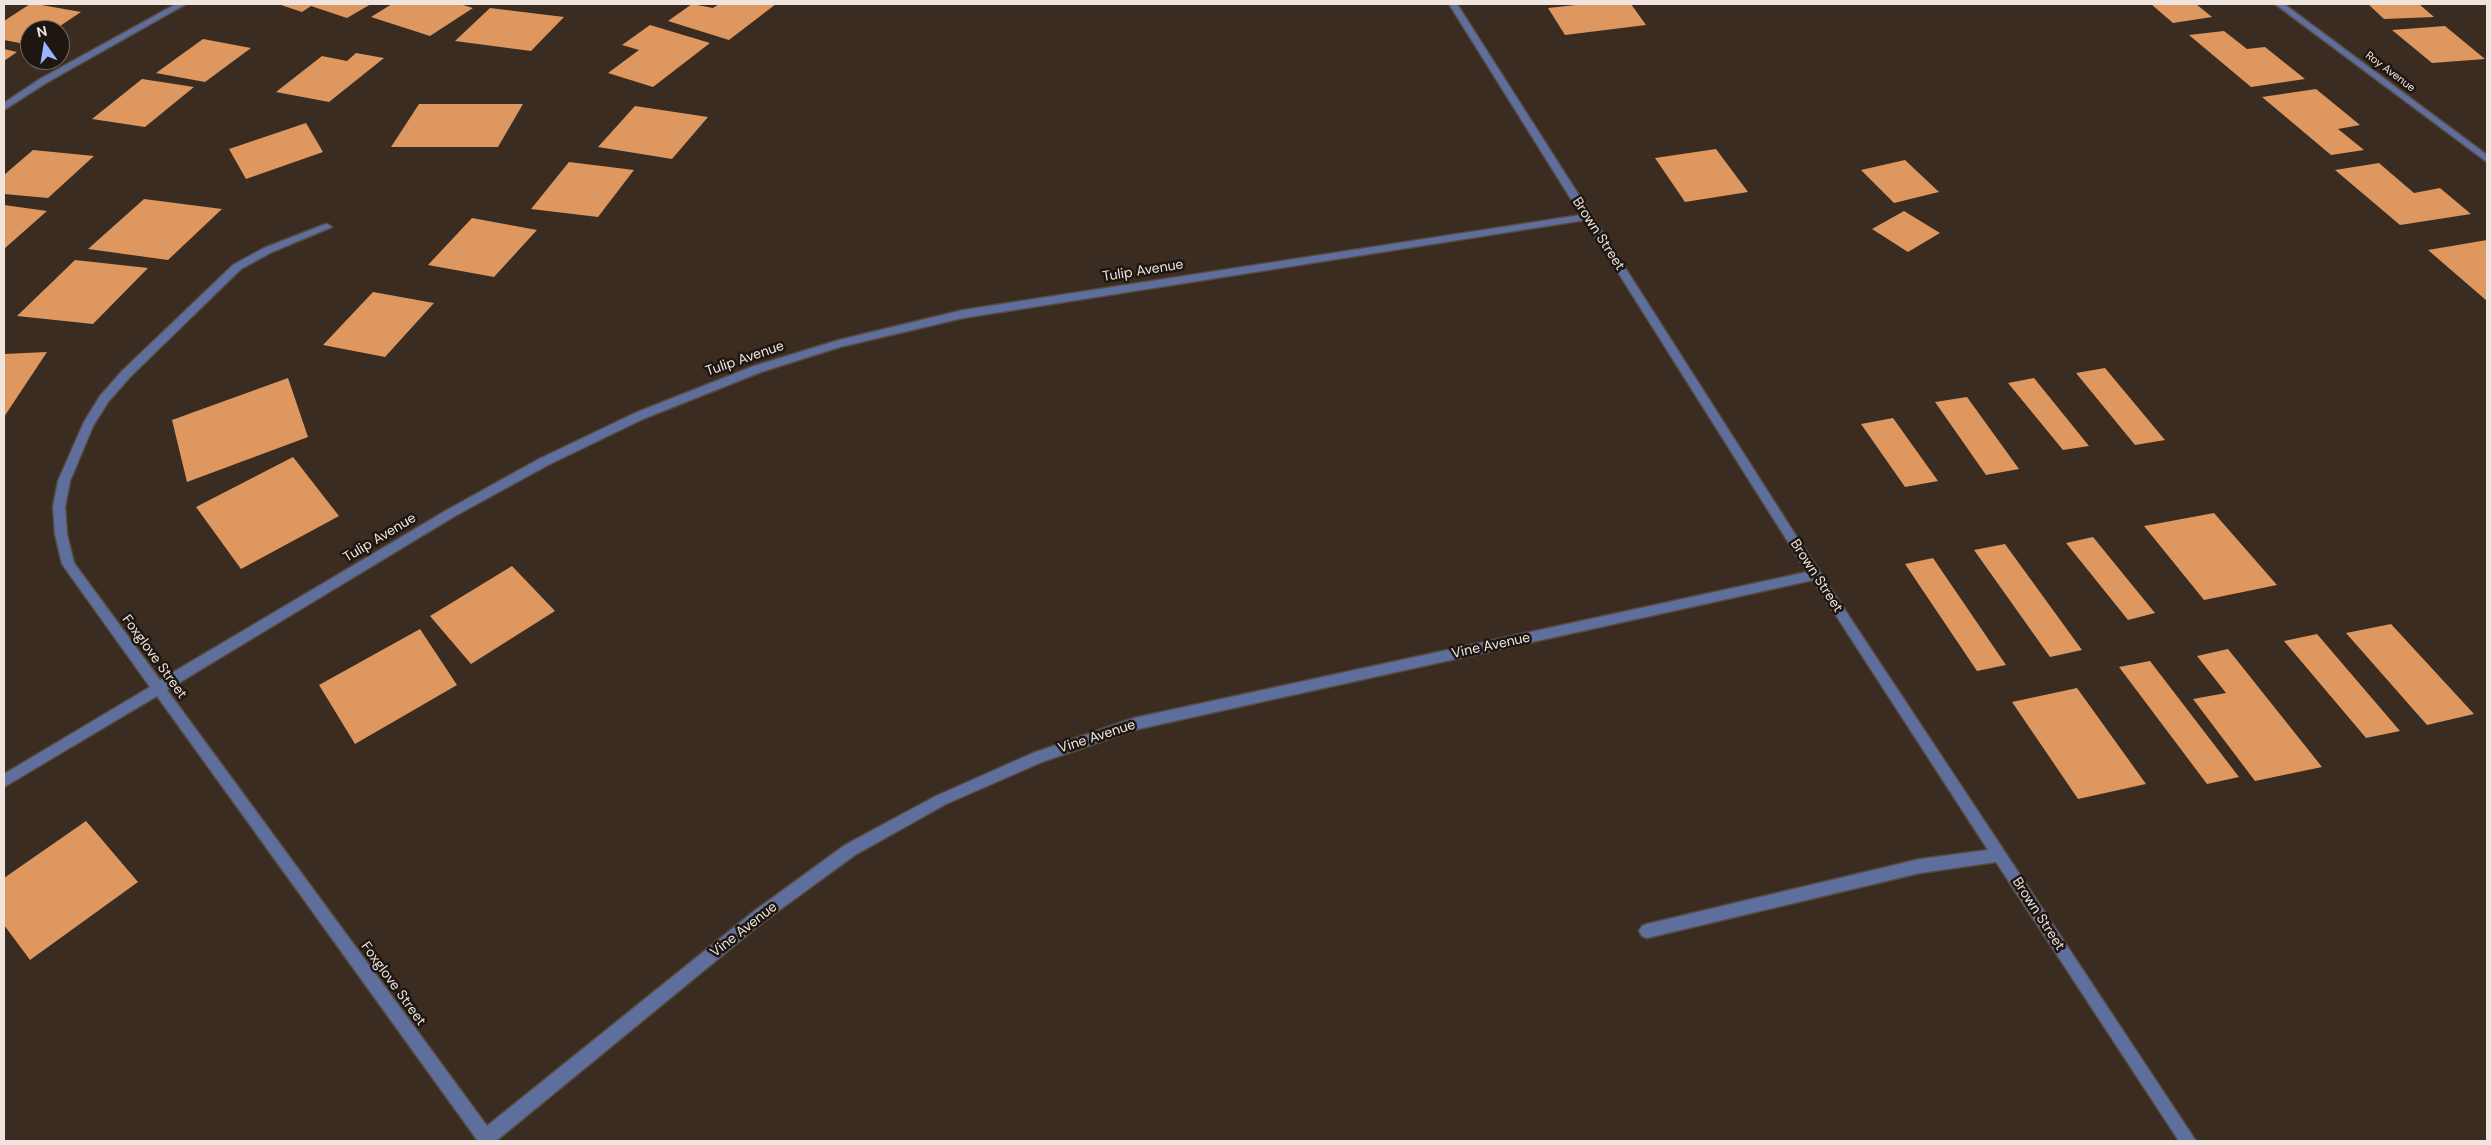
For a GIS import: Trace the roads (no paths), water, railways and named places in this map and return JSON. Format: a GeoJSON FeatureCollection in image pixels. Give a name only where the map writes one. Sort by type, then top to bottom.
{"type":"FeatureCollection","features":[{"type":"Feature","properties":{"kind":"street"},"geometry":{"type":"LineString","coordinates":[[4,107],[43,81],[182,4]]}},
{"type":"Feature","properties":{"kind":"street","name":"Brown Street"},"geometry":{"type":"LineString","coordinates":[[1453,4],[1815,575],[2188,1141]]}},
{"type":"Feature","properties":{"kind":"street","name":"Roy Avenue"},"geometry":{"type":"LineString","coordinates":[[2279,4],[2487,159]]}},
{"type":"Feature","properties":{"kind":"street","name":"Tulip Avenue"},"geometry":{"type":"LineString","coordinates":[[4,781],[451,513],[517,476],[638,416],[700,390],[766,367],[893,329],[963,314],[1587,217]]}},
{"type":"Feature","properties":{"kind":"street","name":"Foxglove Street"},"geometry":{"type":"LineString","coordinates":[[326,227],[268,250],[237,267],[126,374],[104,399],[88,425],[64,481],[59,507],[61,534],[68,564],[157,689],[487,1140]]}},
{"type":"Feature","properties":{"kind":"street","name":"Vine Avenue"},"geometry":{"type":"LineString","coordinates":[[487,1140],[758,917],[850,850],[940,800],[1038,757],[1134,724],[1815,575]]}},
{"type":"Feature","properties":{"kind":"street"},"geometry":{"type":"LineString","coordinates":[[1647,931],[1920,866],[2000,855]]}}]}
